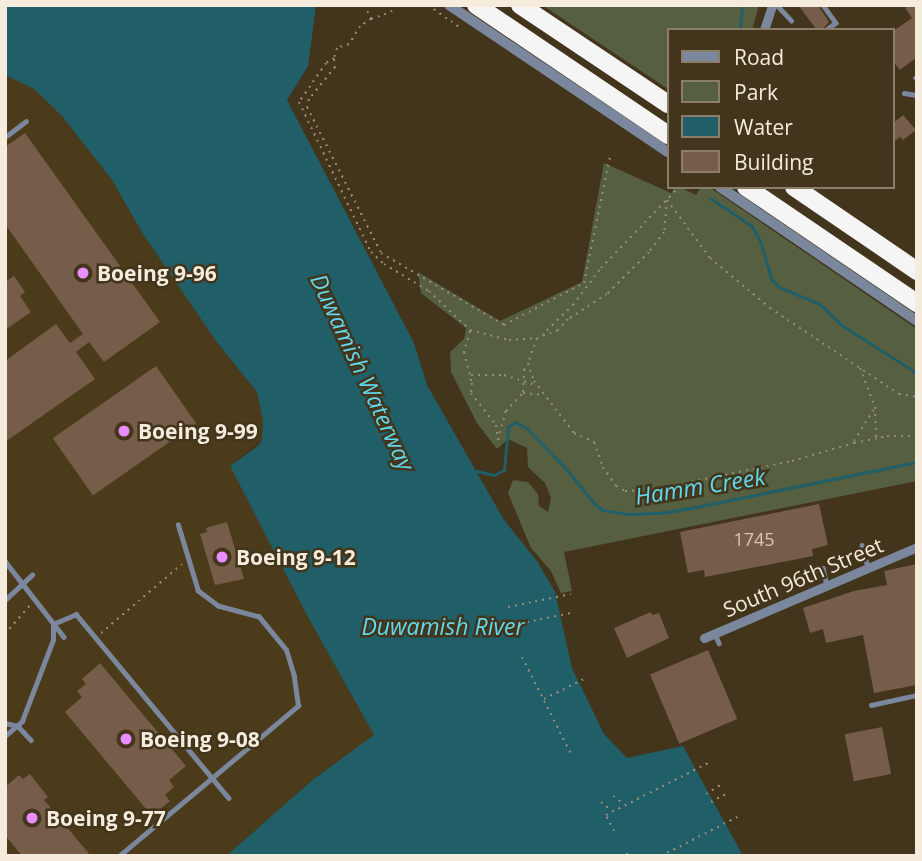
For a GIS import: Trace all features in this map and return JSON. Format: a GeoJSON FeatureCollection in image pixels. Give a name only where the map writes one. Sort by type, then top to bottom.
{"type":"FeatureCollection","features":[{"type":"Feature","properties":{"kind":"highway"},"geometry":{"type":"LineString","coordinates":[[476,5],[666,134]]}},
{"type":"Feature","properties":{"kind":"highway"},"geometry":{"type":"LineString","coordinates":[[520,5],[666,103]]}},
{"type":"Feature","properties":{"kind":"highway"},"geometry":{"type":"LineString","coordinates":[[749,189],[917,303]]}},
{"type":"Feature","properties":{"kind":"highway"},"geometry":{"type":"LineString","coordinates":[[796,189],[917,271]]}},
{"type":"Feature","properties":{"kind":"street"},"geometry":{"type":"LineString","coordinates":[[449,5],[666,151]]}},
{"type":"Feature","properties":{"kind":"street"},"geometry":{"type":"LineString","coordinates":[[765,28],[775,5]]}},
{"type":"Feature","properties":{"kind":"street"},"geometry":{"type":"LineString","coordinates":[[723,189],[917,321]]}},
{"type":"Feature","properties":{"kind":"street","name":"South 96th Street"},"geometry":{"type":"LineString","coordinates":[[704,638],[735,625],[755,622],[827,586],[917,547]]}},
{"type":"Feature","properties":{"kind":"lane"},"geometry":{"type":"LineString","coordinates":[[775,5],[791,20]]}},
{"type":"Feature","properties":{"kind":"lane"},"geometry":{"type":"LineString","coordinates":[[823,5],[836,23],[829,28]]}},
{"type":"Feature","properties":{"kind":"lane"},"geometry":{"type":"LineString","coordinates":[[904,93],[917,95]]}},
{"type":"Feature","properties":{"kind":"lane"},"geometry":{"type":"LineString","coordinates":[[5,137],[26,121]]}},
{"type":"Feature","properties":{"kind":"lane"},"geometry":{"type":"LineString","coordinates":[[119,856],[298,706],[294,676],[286,650],[259,617],[218,606],[198,591],[177,525]]}},
{"type":"Feature","properties":{"kind":"lane"},"geometry":{"type":"LineString","coordinates":[[862,545],[869,568]]}},
{"type":"Feature","properties":{"kind":"lane"},"geometry":{"type":"LineString","coordinates":[[5,561],[64,637]]}},
{"type":"Feature","properties":{"kind":"lane"},"geometry":{"type":"LineString","coordinates":[[811,571],[823,568],[827,586]]}},
{"type":"Feature","properties":{"kind":"lane"},"geometry":{"type":"LineString","coordinates":[[5,600],[32,575]]}},
{"type":"Feature","properties":{"kind":"lane"},"geometry":{"type":"LineString","coordinates":[[53,624],[76,614],[229,798]]}},
{"type":"Feature","properties":{"kind":"lane"},"geometry":{"type":"LineString","coordinates":[[5,736],[18,726],[53,640],[53,624]]}},
{"type":"Feature","properties":{"kind":"lane"},"geometry":{"type":"LineString","coordinates":[[735,625],[739,635]]}},
{"type":"Feature","properties":{"kind":"lane"},"geometry":{"type":"LineString","coordinates":[[715,634],[719,643]]}},
{"type":"Feature","properties":{"kind":"lane"},"geometry":{"type":"LineString","coordinates":[[871,705],[917,695]]}},
{"type":"Feature","properties":{"kind":"lane"},"geometry":{"type":"LineString","coordinates":[[5,723],[18,726],[31,740]]}},
{"type":"Feature","properties":{"kind":"path"},"geometry":{"type":"LineString","coordinates":[[365,5],[371,19]]}},
{"type":"Feature","properties":{"kind":"path"},"geometry":{"type":"LineString","coordinates":[[396,5],[391,12],[360,26],[349,44],[337,48],[335,67],[309,99],[307,107],[381,253],[503,325],[584,283],[610,156]]}},
{"type":"Feature","properties":{"kind":"path"},"geometry":{"type":"LineString","coordinates":[[428,5],[462,29]]}},
{"type":"Feature","properties":{"kind":"path"},"geometry":{"type":"LineString","coordinates":[[334,58],[326,63],[299,104],[371,252],[384,264],[429,291],[470,330],[509,340],[537,338],[558,330],[568,320],[607,294],[649,252],[664,232],[667,200]]}},
{"type":"Feature","properties":{"kind":"path"},"geometry":{"type":"LineString","coordinates":[[470,330],[464,352],[471,393],[496,425],[498,440],[506,411],[523,393],[525,366],[537,338],[557,323],[601,268],[677,189]]}},
{"type":"Feature","properties":{"kind":"path"},"geometry":{"type":"LineString","coordinates":[[667,200],[710,258],[770,308],[899,394],[917,397]]}},
{"type":"Feature","properties":{"kind":"path"},"geometry":{"type":"LineString","coordinates":[[528,363],[544,395],[574,433],[594,442],[607,474],[616,486],[625,491],[650,490],[792,461],[876,438],[917,436]]}},
{"type":"Feature","properties":{"kind":"path"},"geometry":{"type":"LineString","coordinates":[[860,367],[875,407],[876,438]]}},
{"type":"Feature","properties":{"kind":"path"},"geometry":{"type":"LineString","coordinates":[[470,375],[496,374],[538,386]]}},
{"type":"Feature","properties":{"kind":"path"},"geometry":{"type":"LineString","coordinates":[[523,393],[544,395]]}},
{"type":"Feature","properties":{"kind":"path"},"geometry":{"type":"LineString","coordinates":[[854,443],[875,407]]}},
{"type":"Feature","properties":{"kind":"path"},"geometry":{"type":"LineString","coordinates":[[95,638],[188,559]]}},
{"type":"Feature","properties":{"kind":"path"},"geometry":{"type":"LineString","coordinates":[[508,607],[571,594]]}},
{"type":"Feature","properties":{"kind":"path"},"geometry":{"type":"LineString","coordinates":[[5,634],[30,605]]}},
{"type":"Feature","properties":{"kind":"path"},"geometry":{"type":"LineString","coordinates":[[513,625],[575,612]]}},
{"type":"Feature","properties":{"kind":"path"},"geometry":{"type":"LineString","coordinates":[[522,657],[572,756]]}},
{"type":"Feature","properties":{"kind":"path"},"geometry":{"type":"LineString","coordinates":[[543,699],[584,679]]}},
{"type":"Feature","properties":{"kind":"path"},"geometry":{"type":"LineString","coordinates":[[614,831],[606,814],[710,762]]}},
{"type":"Feature","properties":{"kind":"path"},"geometry":{"type":"LineString","coordinates":[[706,794],[722,784]]}},
{"type":"Feature","properties":{"kind":"path"},"geometry":{"type":"LineString","coordinates":[[711,802],[728,793]]}},
{"type":"Feature","properties":{"kind":"path"},"geometry":{"type":"LineString","coordinates":[[613,796],[625,805]]}},
{"type":"Feature","properties":{"kind":"path"},"geometry":{"type":"LineString","coordinates":[[600,802],[612,811]]}},
{"type":"Feature","properties":{"kind":"path"},"geometry":{"type":"LineString","coordinates":[[661,856],[739,816]]}},
{"type":"Feature","properties":{"kind":"shaded area"},"geometry":{"type":"Polygon","coordinates":[[[5,75],[34,89],[62,116],[112,180],[143,234],[216,341],[257,392],[263,421],[262,440],[230,466],[309,619],[374,735],[315,778],[226,856],[5,856],[5,75]]]}},
{"type":"Feature","properties":{"kind":"green space"},"geometry":{"type":"Polygon","coordinates":[[[542,5],[759,5],[753,28],[666,28],[666,88],[542,5]]]}},
{"type":"Feature","properties":{"kind":"green space"},"geometry":{"type":"Polygon","coordinates":[[[604,163],[671,193],[674,189],[684,189],[696,195],[700,189],[712,189],[917,329],[917,481],[564,552],[572,591],[561,593],[551,571],[531,548],[508,493],[513,480],[528,482],[538,494],[539,506],[548,512],[551,498],[545,483],[528,467],[527,448],[508,439],[497,449],[477,423],[451,372],[450,352],[464,339],[466,328],[421,293],[418,272],[500,321],[582,282],[604,163]]]}},
{"type":"Feature","properties":{"kind":"water","name":"Duwamish River"},"geometry":{"type":"Polygon","coordinates":[[[5,5],[316,5],[308,66],[287,100],[414,343],[427,385],[504,520],[537,561],[555,592],[572,668],[604,734],[627,758],[683,746],[743,856],[226,856],[315,778],[374,735],[309,619],[230,466],[258,446],[262,440],[263,421],[257,392],[216,341],[143,234],[112,180],[62,116],[34,89],[5,75],[5,5]]]}},
{"type":"Feature","properties":{"kind":"building"},"geometry":{"type":"Polygon","coordinates":[[[798,5],[818,5],[829,22],[824,28],[815,28],[798,5]]]}},
{"type":"Feature","properties":{"kind":"building"},"geometry":{"type":"Polygon","coordinates":[[[917,5],[917,57],[900,70],[894,62],[894,31],[912,18],[905,8],[917,5]]]}},
{"type":"Feature","properties":{"kind":"building"},"geometry":{"type":"Polygon","coordinates":[[[903,115],[916,130],[903,140],[900,137],[894,142],[894,122],[903,115]]]}},
{"type":"Feature","properties":{"kind":"building","name":"Boeing 9-96"},"geometry":{"type":"Polygon","coordinates":[[[25,133],[160,322],[104,362],[89,342],[76,352],[95,379],[5,442],[5,361],[56,324],[70,343],[83,334],[5,224],[5,147],[25,133]]]}},
{"type":"Feature","properties":{"kind":"building"},"geometry":{"type":"Polygon","coordinates":[[[14,276],[25,292],[20,296],[31,312],[5,330],[5,282],[14,276]]]}},
{"type":"Feature","properties":{"kind":"building","name":"Boeing 9-99"},"geometry":{"type":"Polygon","coordinates":[[[156,366],[196,423],[93,496],[53,438],[156,366]]]}},
{"type":"Feature","properties":{"kind":"building"},"geometry":{"type":"Polygon","coordinates":[[[819,504],[828,545],[812,549],[813,556],[705,577],[704,570],[688,573],[680,532],[819,504]]]}},
{"type":"Feature","properties":{"kind":"building","name":"Boeing 9-12"},"geometry":{"type":"Polygon","coordinates":[[[227,522],[244,579],[215,585],[200,534],[207,532],[206,528],[227,522]]]}},
{"type":"Feature","properties":{"kind":"building"},"geometry":{"type":"Polygon","coordinates":[[[917,564],[917,685],[874,693],[863,635],[826,643],[823,629],[810,633],[803,608],[854,591],[887,585],[884,571],[917,564]]]}},
{"type":"Feature","properties":{"kind":"building"},"geometry":{"type":"Polygon","coordinates":[[[651,612],[652,615],[659,613],[669,638],[627,658],[614,628],[651,612]]]}},
{"type":"Feature","properties":{"kind":"building"},"geometry":{"type":"Polygon","coordinates":[[[708,650],[737,719],[679,744],[650,675],[708,650]]]}},
{"type":"Feature","properties":{"kind":"building","name":"Boeing 9-08"},"geometry":{"type":"Polygon","coordinates":[[[100,663],[186,766],[169,780],[174,787],[165,795],[170,801],[152,816],[65,712],[82,697],[77,691],[86,684],[82,679],[100,663]]]}},
{"type":"Feature","properties":{"kind":"building"},"geometry":{"type":"Polygon","coordinates":[[[882,727],[891,774],[854,781],[845,734],[882,727]]]}},
{"type":"Feature","properties":{"kind":"building","name":"Boeing 9-77"},"geometry":{"type":"Polygon","coordinates":[[[30,774],[48,797],[44,800],[91,856],[22,856],[5,835],[5,787],[19,775],[23,779],[30,774]]]}},
{"type":"Feature","properties":{"kind":"waterway","name":"Hamm Creek"},"geometry":{"type":"LineString","coordinates":[[740,28],[742,5]]}},
{"type":"Feature","properties":{"kind":"waterway","name":"Hamm Creek"},"geometry":{"type":"LineString","coordinates":[[710,198],[752,226],[760,240],[772,279],[779,287],[820,304],[842,325],[917,373]]}},
{"type":"Feature","properties":{"kind":"waterway","name":"Hamm Creek"},"geometry":{"type":"LineString","coordinates":[[477,471],[494,475],[504,470],[508,427],[516,422],[527,428],[564,466],[595,504],[603,510],[629,514],[662,513],[701,506],[917,462]]}},
{"type":"Feature","properties":{"kind":"place","name":"Boeing 9-96"},"geometry":{"type":"Point","coordinates":[83,273]}},
{"type":"Feature","properties":{"kind":"place","name":"Boeing 9-99"},"geometry":{"type":"Point","coordinates":[124,431]}},
{"type":"Feature","properties":{"kind":"place","name":"Boeing 9-12"},"geometry":{"type":"Point","coordinates":[222,557]}},
{"type":"Feature","properties":{"kind":"place","name":"Boeing 9-08"},"geometry":{"type":"Point","coordinates":[126,739]}},
{"type":"Feature","properties":{"kind":"place","name":"Boeing 9-77"},"geometry":{"type":"Point","coordinates":[32,818]}},
{"type":"Feature","properties":{"kind":"water label","name":"Duwamish Waterway"},"geometry":{"type":"Point","coordinates":[363,372]}}]}
